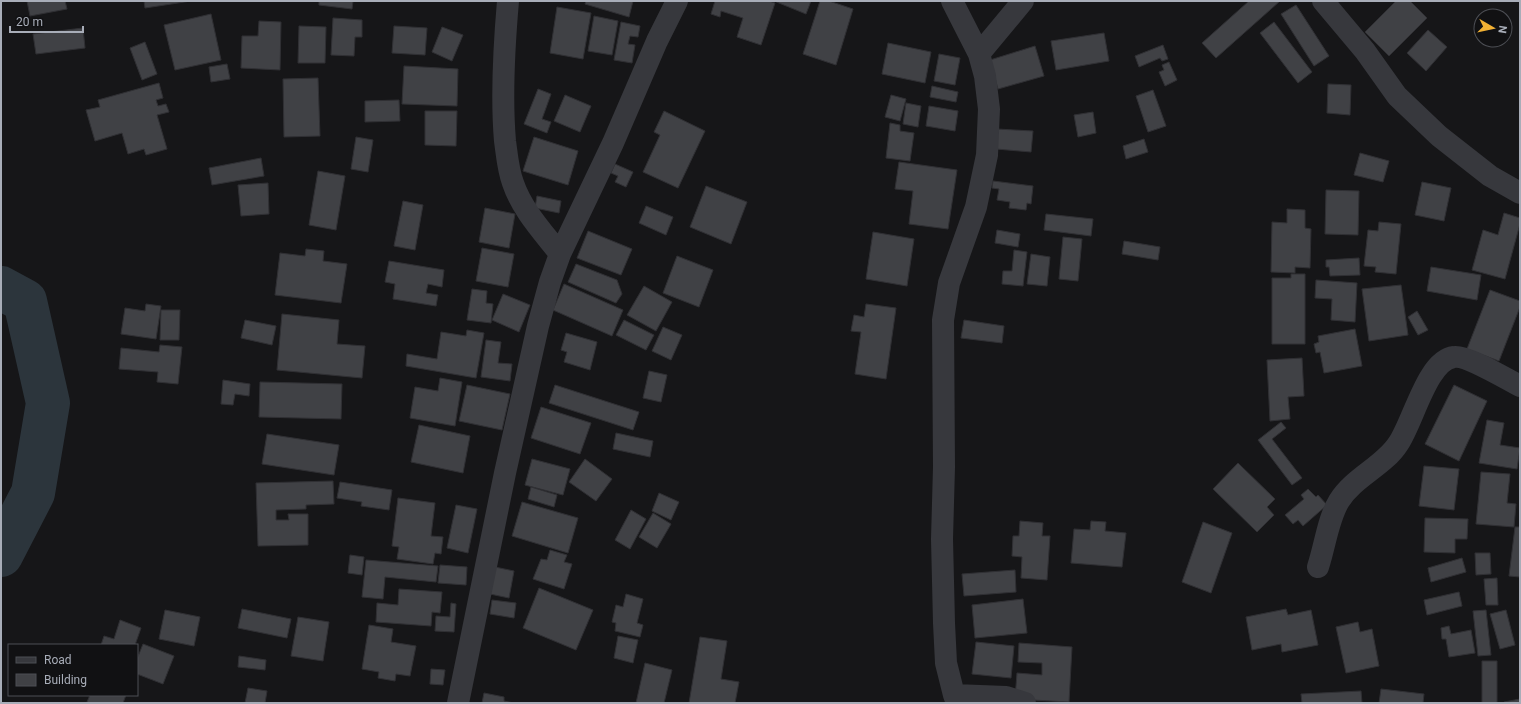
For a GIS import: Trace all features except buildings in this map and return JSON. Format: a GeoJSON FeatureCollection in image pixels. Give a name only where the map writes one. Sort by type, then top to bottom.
{"type":"FeatureCollection","features":[{"type":"Feature","properties":{"kind":"street"},"geometry":{"type":"LineString","coordinates":[[508,1],[504,84],[504,122],[507,156],[513,183],[527,212],[560,254]]}},
{"type":"Feature","properties":{"kind":"street"},"geometry":{"type":"LineString","coordinates":[[458,703],[518,412],[550,282],[560,254],[613,143],[657,41],[677,1]]}},
{"type":"Feature","properties":{"kind":"street"},"geometry":{"type":"LineString","coordinates":[[952,1],[980,54],[985,76],[989,109],[987,155],[976,206],[964,243],[948,283],[943,320],[944,467],[942,566],[946,663],[955,699],[1006,697],[1025,703]]}},
{"type":"Feature","properties":{"kind":"street"},"geometry":{"type":"LineString","coordinates":[[980,54],[1023,1]]}},
{"type":"Feature","properties":{"kind":"street"},"geometry":{"type":"LineString","coordinates":[[1323,1],[1365,52],[1397,96],[1439,136],[1490,176],[1520,193]]}},
{"type":"Feature","properties":{"kind":"street"},"geometry":{"type":"LineString","coordinates":[[1318,567],[1331,519],[1339,501],[1349,488],[1383,460],[1398,445],[1412,418],[1427,381],[1435,368],[1445,359],[1454,357],[1465,358],[1520,386]]}},
{"type":"Feature","properties":{"kind":"waterway"},"geometry":{"type":"LineString","coordinates":[[1,288],[25,301],[48,403],[33,493],[1,555]]}}]}
